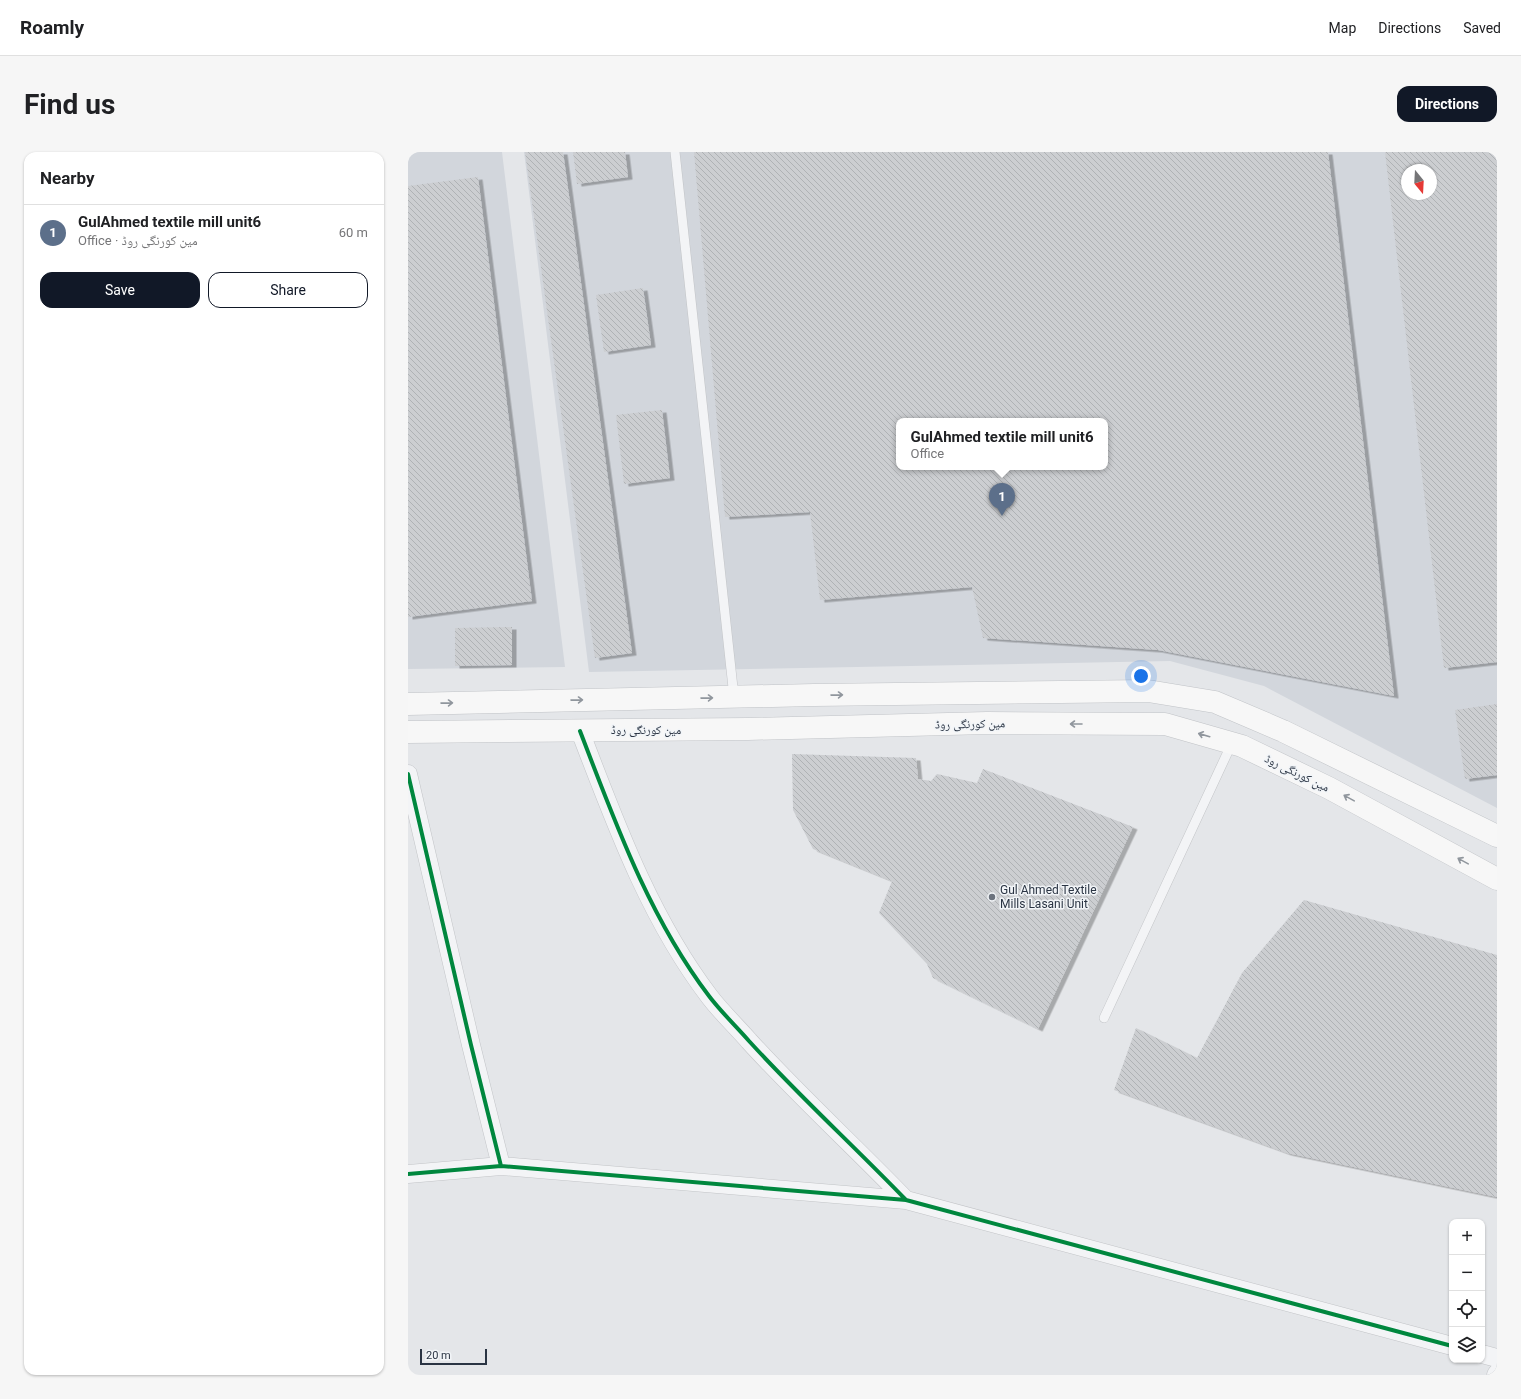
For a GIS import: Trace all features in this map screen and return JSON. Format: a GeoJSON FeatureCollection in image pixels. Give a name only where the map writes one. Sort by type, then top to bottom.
{"type":"FeatureCollection","features":[{"type":"Feature","properties":{"kind":"main road"},"geometry":{"type":"LineString","coordinates":[[408,704],[734,697],[1148,691],[1215,702],[1283,732],[1497,836]]}},
{"type":"Feature","properties":{"kind":"main road","name":"مین کورنگی روڈ"},"geometry":{"type":"LineString","coordinates":[[408,732],[748,729],[987,723],[1165,724],[1242,746],[1329,788],[1497,879]]}},
{"type":"Feature","properties":{"kind":"street"},"geometry":{"type":"LineString","coordinates":[[580,731],[633,864],[674,945],[709,997],[778,1073],[856,1148],[906,1200]]}},
{"type":"Feature","properties":{"kind":"street"},"geometry":{"type":"LineString","coordinates":[[408,774],[471,1045],[501,1166]]}},
{"type":"Feature","properties":{"kind":"street"},"geometry":{"type":"LineString","coordinates":[[408,1174],[501,1166],[906,1200],[1449,1345]]}},
{"type":"Feature","properties":{"kind":"street"},"geometry":{"type":"LineString","coordinates":[[1485,1355],[1497,1358]]}},
{"type":"Feature","properties":{"kind":"lane"},"geometry":{"type":"LineString","coordinates":[[675,152],[734,697]]}},
{"type":"Feature","properties":{"kind":"lane"},"geometry":{"type":"LineString","coordinates":[[1104,1018],[1232,743]]}},
{"type":"Feature","properties":{"kind":"shaded area"},"geometry":{"type":"Polygon","coordinates":[[[408,152],[502,152],[565,667],[408,669],[408,152]]]}},
{"type":"Feature","properties":{"kind":"shaded area"},"geometry":{"type":"Polygon","coordinates":[[[524,152],[1497,152],[1497,808],[1264,686],[1170,661],[589,672],[524,152]]]}},
{"type":"Feature","properties":{"kind":"building"},"geometry":{"type":"Polygon","coordinates":[[[525,152],[563,152],[632,653],[595,658],[525,152]]]}},
{"type":"Feature","properties":{"kind":"building"},"geometry":{"type":"Polygon","coordinates":[[[573,152],[625,152],[628,177],[577,184],[573,152]]]}},
{"type":"Feature","properties":{"kind":"building"},"geometry":{"type":"Polygon","coordinates":[[[694,152],[1328,152],[1394,696],[1158,650],[983,638],[972,587],[820,600],[810,512],[725,517],[694,152]]]}},
{"type":"Feature","properties":{"kind":"building"},"geometry":{"type":"Polygon","coordinates":[[[1385,152],[1497,152],[1497,662],[1444,668],[1385,152]]]}},
{"type":"Feature","properties":{"kind":"building"},"geometry":{"type":"Polygon","coordinates":[[[478,177],[532,601],[408,617],[408,186],[478,177]]]}},
{"type":"Feature","properties":{"kind":"building"},"geometry":{"type":"Polygon","coordinates":[[[643,288],[651,345],[604,352],[596,295],[643,288]]]}},
{"type":"Feature","properties":{"kind":"building"},"geometry":{"type":"Polygon","coordinates":[[[662,410],[670,478],[624,484],[616,415],[662,410]]]}},
{"type":"Feature","properties":{"kind":"building"},"geometry":{"type":"Polygon","coordinates":[[[512,627],[512,665],[455,666],[455,628],[512,627]]]}},
{"type":"Feature","properties":{"kind":"building"},"geometry":{"type":"Polygon","coordinates":[[[1497,704],[1497,775],[1465,779],[1455,710],[1497,704]]]}},
{"type":"Feature","properties":{"kind":"building","name":"Gul Ahmed Textile Mills Lasani Unit"},"geometry":{"type":"Polygon","coordinates":[[[792,754],[916,758],[918,779],[931,781],[937,774],[977,783],[983,769],[1133,827],[1038,1029],[933,978],[927,964],[879,913],[892,881],[813,849],[793,810],[792,754]]]}},
{"type":"Feature","properties":{"kind":"building"},"geometry":{"type":"Polygon","coordinates":[[[1304,900],[1497,955],[1497,1197],[1287,1153],[1114,1090],[1136,1028],[1197,1058],[1242,973],[1304,900]]]}},
{"type":"Feature","properties":{"kind":"cycle path"},"geometry":{"type":"LineString","coordinates":[[580,731],[606,800],[635,868],[668,934],[688,966],[714,1002],[768,1061],[906,1200]]}},
{"type":"Feature","properties":{"kind":"cycle path"},"geometry":{"type":"LineString","coordinates":[[408,774],[471,1045],[501,1166]]}},
{"type":"Feature","properties":{"kind":"cycle path"},"geometry":{"type":"LineString","coordinates":[[408,1174],[501,1166],[906,1200],[1449,1345]]}},
{"type":"Feature","properties":{"kind":"place","name":"GulAhmed textile mill unit6"},"geometry":{"type":"Point","coordinates":[1002,516]}},
{"type":"Feature","properties":{"kind":"place","name":"Gul Ahmed Textile Mills Lasani Unit"},"geometry":{"type":"Point","coordinates":[992,897]}}]}
